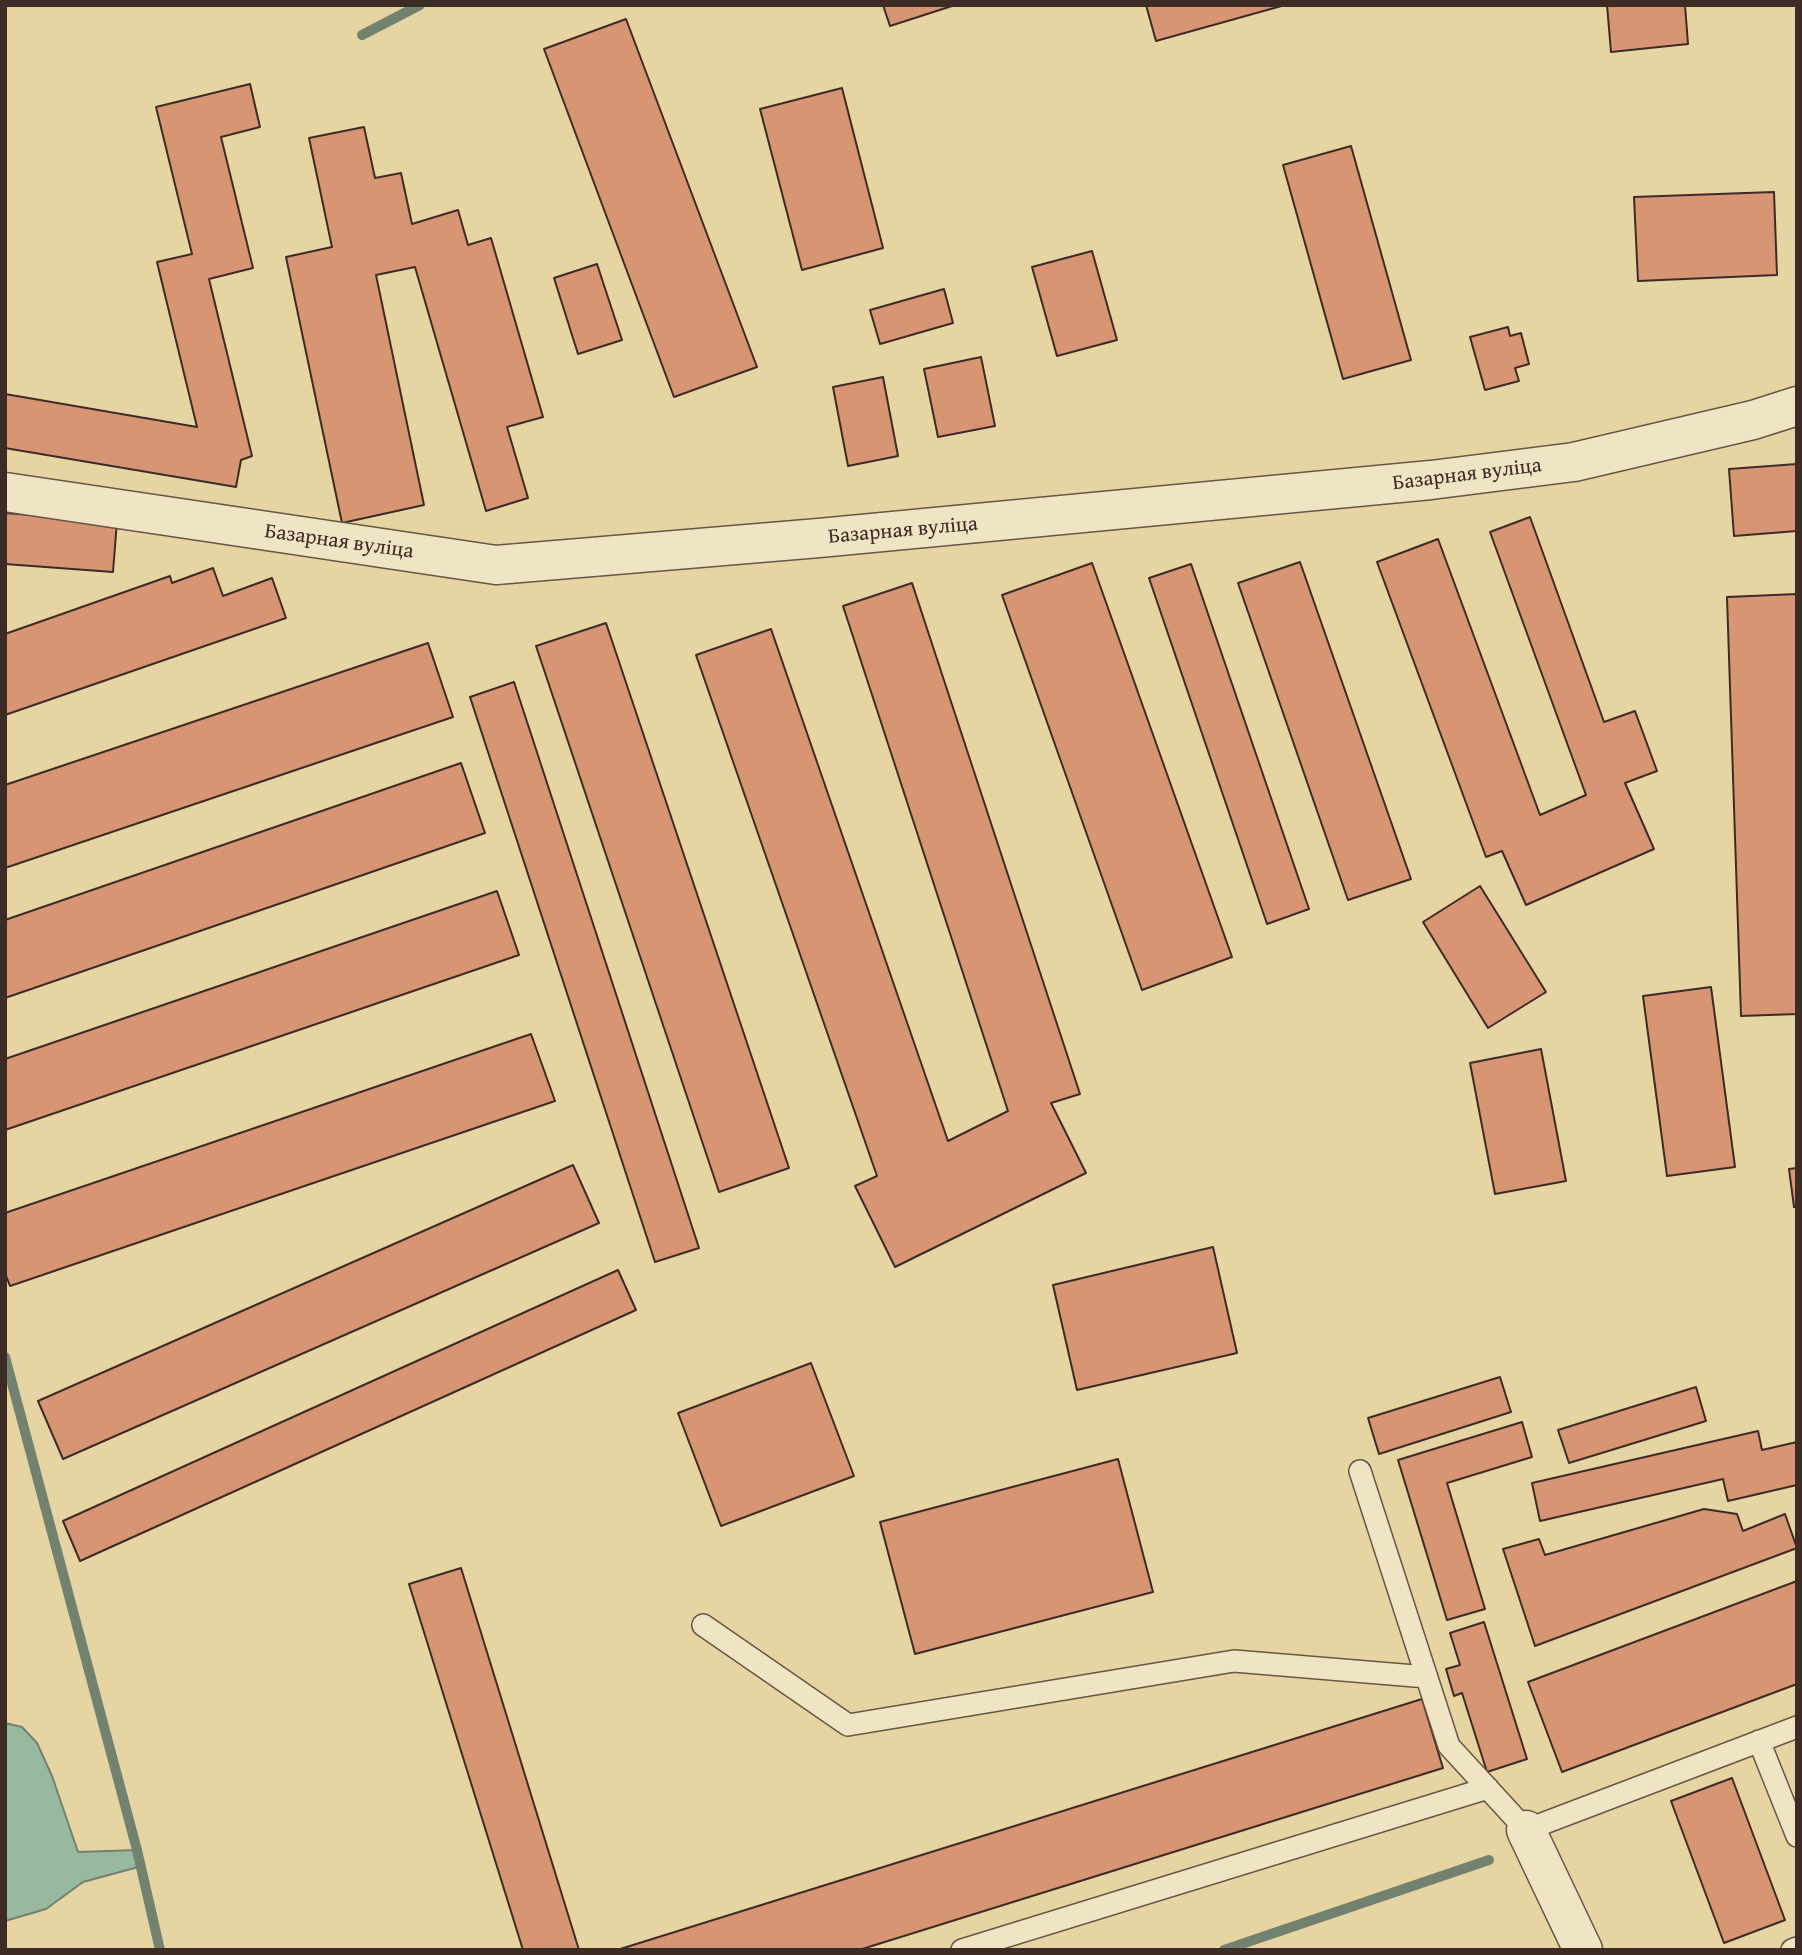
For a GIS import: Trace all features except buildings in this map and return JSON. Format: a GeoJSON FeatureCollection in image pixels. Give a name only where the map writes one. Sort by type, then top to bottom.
{"type":"FeatureCollection","features":[{"type":"Feature","properties":{"kind":"street","name":"Базарная вуліца"},"geometry":{"type":"LineString","coordinates":[[5,492],[496,565],[832,537],[1431,480],[1574,462],[1753,420],[1797,406]]}},
{"type":"Feature","properties":{"kind":"street"},"geometry":{"type":"LineString","coordinates":[[1526,1830],[1583,1950]]}},
{"type":"Feature","properties":{"kind":"lane"},"geometry":{"type":"LineString","coordinates":[[1360,1471],[1449,1746],[1526,1830],[1797,1727]]}},
{"type":"Feature","properties":{"kind":"lane"},"geometry":{"type":"LineString","coordinates":[[703,1625],[848,1725],[1234,1661],[1427,1677]]}},
{"type":"Feature","properties":{"kind":"lane"},"geometry":{"type":"LineString","coordinates":[[1759,1741],[1797,1836]]}},
{"type":"Feature","properties":{"kind":"lane"},"geometry":{"type":"LineString","coordinates":[[962,1950],[1488,1788]]}},
{"type":"Feature","properties":{"kind":"shaded area"},"geometry":{"type":"Polygon","coordinates":[[[5,1723],[22,1727],[37,1743],[52,1776],[78,1852],[137,1850],[142,1866],[83,1882],[46,1909],[5,1921],[5,1723]]]}},
{"type":"Feature","properties":{"kind":"waterway"},"geometry":{"type":"LineString","coordinates":[[362,35],[420,5]]}},
{"type":"Feature","properties":{"kind":"waterway"},"geometry":{"type":"LineString","coordinates":[[5,1357],[137,1850],[160,1950]]}},
{"type":"Feature","properties":{"kind":"waterway"},"geometry":{"type":"LineString","coordinates":[[1224,1950],[1489,1860]]}}]}
